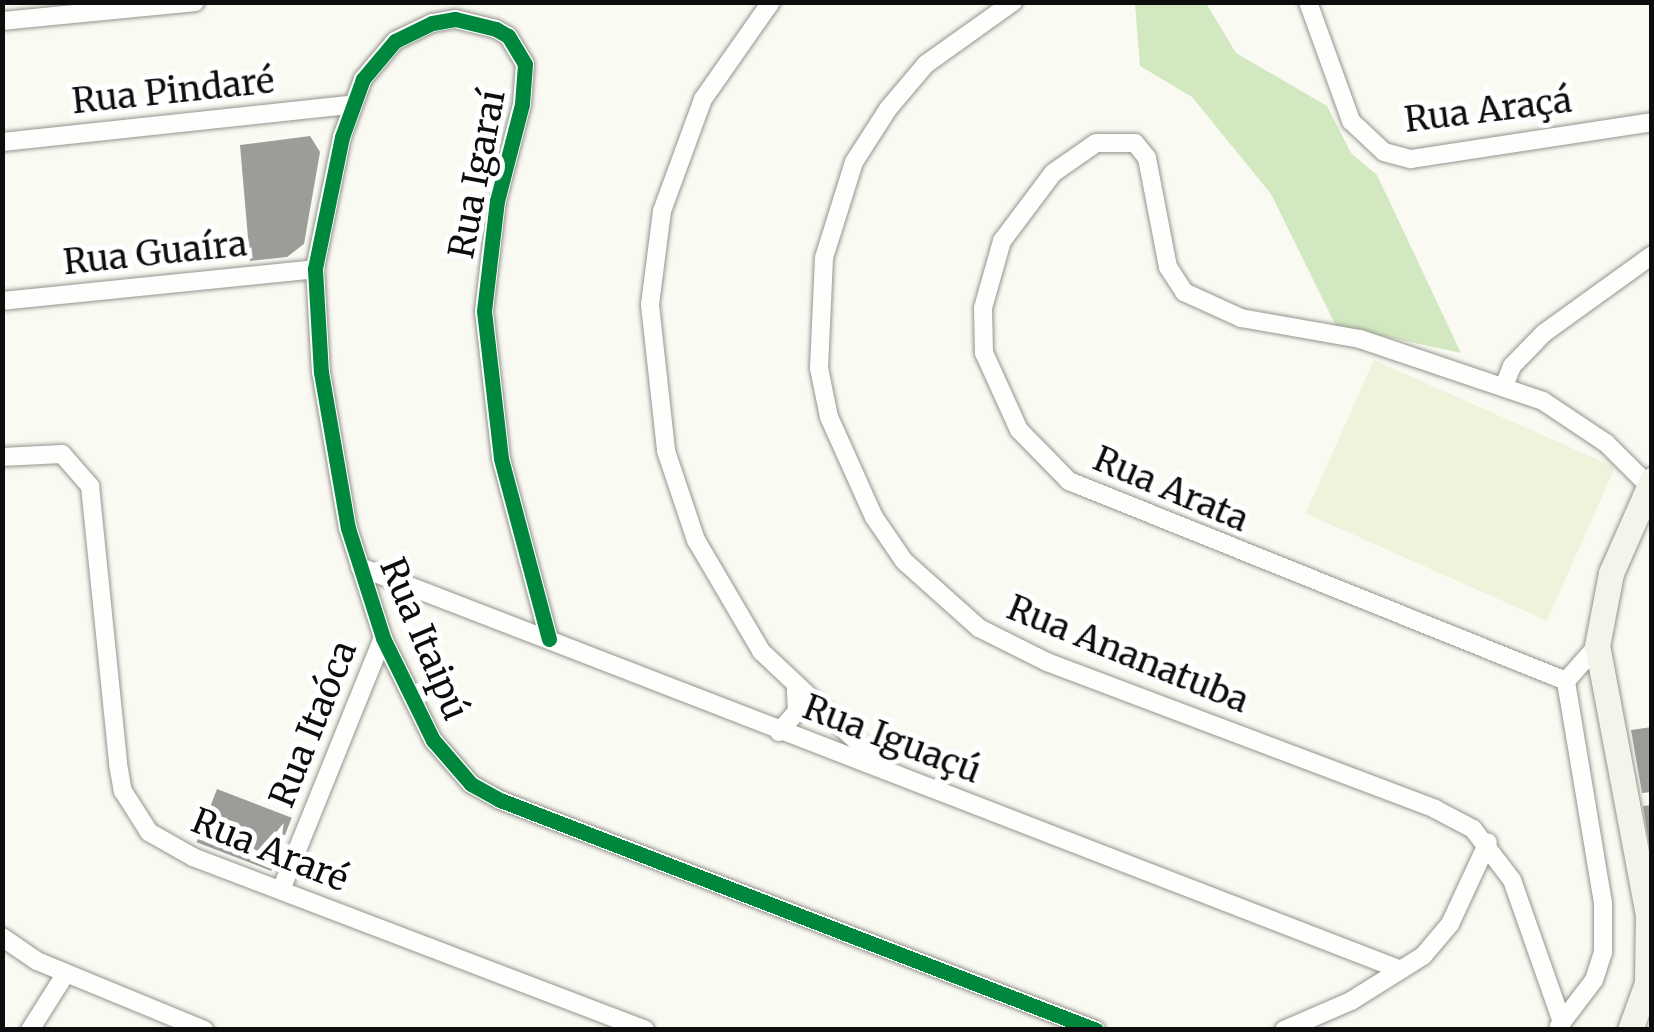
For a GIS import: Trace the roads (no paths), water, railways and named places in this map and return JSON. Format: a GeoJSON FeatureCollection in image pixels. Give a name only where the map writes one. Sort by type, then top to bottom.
{"type":"FeatureCollection","features":[{"type":"Feature","properties":{"kind":"street"},"geometry":{"type":"LineString","coordinates":[[2,21],[195,2]]}},
{"type":"Feature","properties":{"kind":"street","name":"Rua Itaipú"},"geometry":{"type":"LineString","coordinates":[[445,2],[432,22],[377,57],[351,105],[315,269],[329,429],[360,567],[383,638],[449,764],[486,792],[1096,1030]]}},
{"type":"Feature","properties":{"kind":"street"},"geometry":{"type":"LineString","coordinates":[[771,2],[720,69],[678,159],[662,211],[650,305],[666,451],[684,511],[731,607],[796,690],[892,774]]}},
{"type":"Feature","properties":{"kind":"street","name":"Rua Ananatuba"},"geometry":{"type":"LineString","coordinates":[[1013,2],[926,64],[888,109],[854,162],[824,258],[819,368],[828,416],[874,517],[904,560],[979,628],[1046,662],[1435,809],[1488,842],[1512,880],[1560,1026]]}},
{"type":"Feature","properties":{"kind":"street","name":"Rua Araçá"},"geometry":{"type":"LineString","coordinates":[[1308,2],[1351,121],[1384,152],[1411,159],[1652,122]]}},
{"type":"Feature","properties":{"kind":"street","name":"Rua Igaraí"},"geometry":{"type":"LineString","coordinates":[[432,22],[456,19],[496,29],[508,36],[525,64],[522,104],[497,201],[484,310],[500,458],[549,640]]}},
{"type":"Feature","properties":{"kind":"street","name":"Rua Pindaré"},"geometry":{"type":"LineString","coordinates":[[2,142],[351,105]]}},
{"type":"Feature","properties":{"kind":"street","name":"Rua Arata"},"geometry":{"type":"LineString","coordinates":[[1566,681],[1069,481],[1019,430],[984,353],[983,308],[1002,241],[1023,204],[1085,149],[1124,140],[1145,152],[1168,266],[1194,298],[1240,318],[1417,355],[1504,386],[1569,416],[1650,485]]}},
{"type":"Feature","properties":{"kind":"street"},"geometry":{"type":"LineString","coordinates":[[1504,386],[1512,366],[1544,334],[1652,255]]}},
{"type":"Feature","properties":{"kind":"street","name":"Rua Guaíra"},"geometry":{"type":"LineString","coordinates":[[2,302],[315,269]]}},
{"type":"Feature","properties":{"kind":"street","name":"Rua Araré"},"geometry":{"type":"LineString","coordinates":[[2,457],[46,451],[75,462],[90,486],[118,764],[135,815],[168,846],[645,1030]]}},
{"type":"Feature","properties":{"kind":"street"},"geometry":{"type":"LineString","coordinates":[[1630,1030],[1647,983],[1648,915],[1598,646],[1611,572],[1650,485]]}},
{"type":"Feature","properties":{"kind":"street","name":"Rua Iguaçú"},"geometry":{"type":"LineString","coordinates":[[360,567],[1402,970]]}},
{"type":"Feature","properties":{"kind":"street","name":"Rua Itaóca"},"geometry":{"type":"LineString","coordinates":[[281,890],[383,638]]}},
{"type":"Feature","properties":{"kind":"street"},"geometry":{"type":"LineString","coordinates":[[1560,1026],[1594,980],[1605,931],[1566,681],[1598,646]]}},
{"type":"Feature","properties":{"kind":"street"},"geometry":{"type":"LineString","coordinates":[[780,732],[797,711],[796,690]]}},
{"type":"Feature","properties":{"kind":"street"},"geometry":{"type":"LineString","coordinates":[[1284,1030],[1402,970],[1450,924],[1488,842]]}},
{"type":"Feature","properties":{"kind":"street"},"geometry":{"type":"LineString","coordinates":[[2,937],[66,973],[204,1030]]}},
{"type":"Feature","properties":{"kind":"street"},"geometry":{"type":"LineString","coordinates":[[30,1030],[66,973]]}}]}
